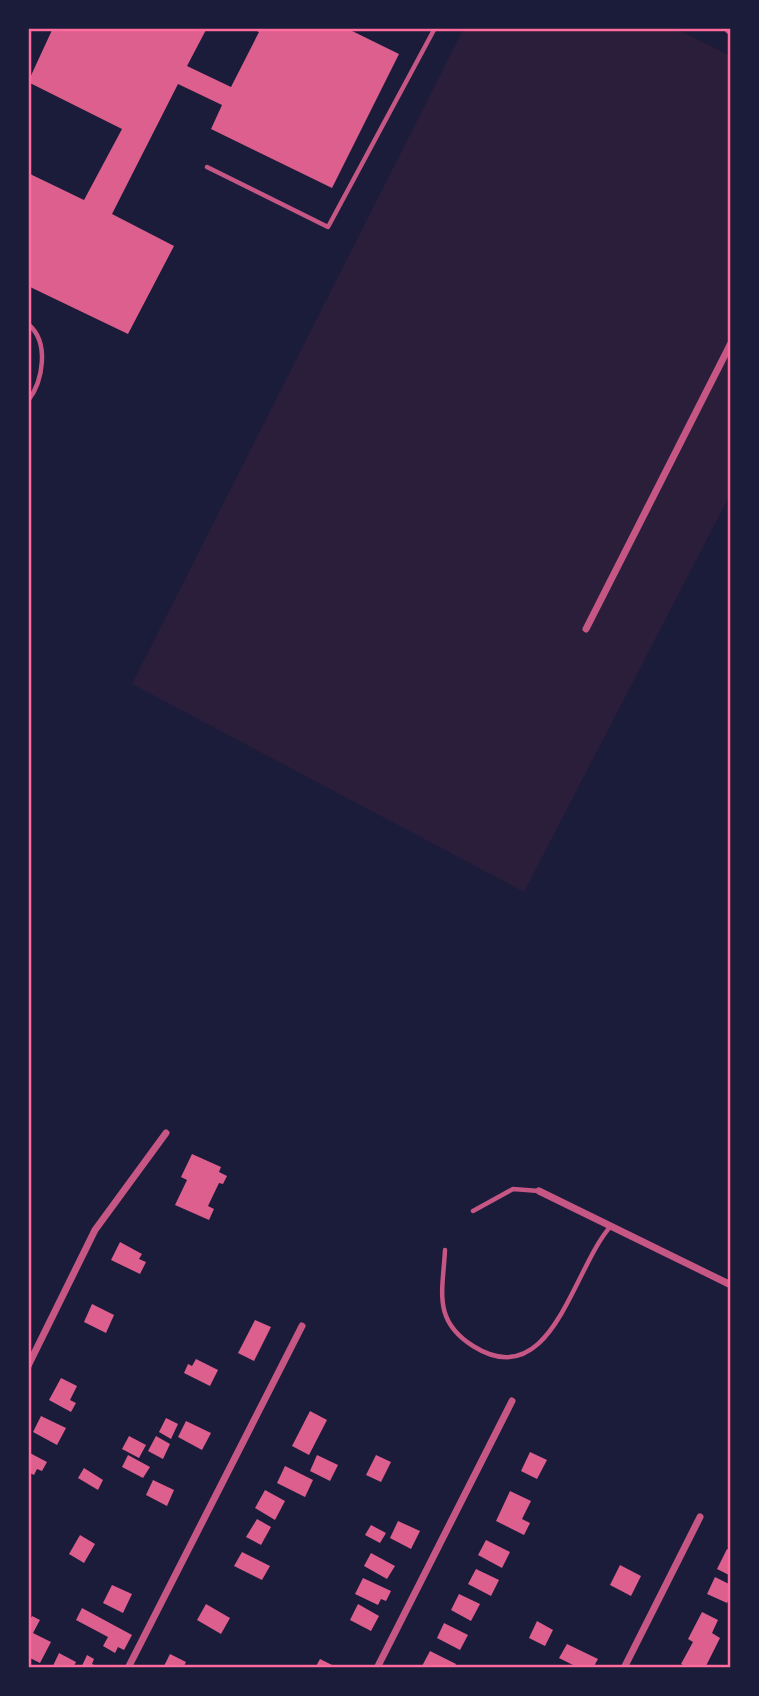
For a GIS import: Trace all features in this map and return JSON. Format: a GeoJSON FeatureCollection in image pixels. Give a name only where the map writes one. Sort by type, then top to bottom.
{"type":"FeatureCollection","features":[{"type":"Feature","properties":{"kind":"street"},"geometry":{"type":"LineString","coordinates":[[586,629],[731,343]]}},
{"type":"Feature","properties":{"kind":"street"},"geometry":{"type":"LineString","coordinates":[[28,1366],[95,1230],[166,1133]]}},
{"type":"Feature","properties":{"kind":"street"},"geometry":{"type":"LineString","coordinates":[[539,1191],[731,1285]]}},
{"type":"Feature","properties":{"kind":"street"},"geometry":{"type":"LineString","coordinates":[[128,1668],[302,1325]]}},
{"type":"Feature","properties":{"kind":"street"},"geometry":{"type":"LineString","coordinates":[[377,1668],[512,1401]]}},
{"type":"Feature","properties":{"kind":"street"},"geometry":{"type":"LineString","coordinates":[[624,1668],[700,1517]]}},
{"type":"Feature","properties":{"kind":"lane"},"geometry":{"type":"LineString","coordinates":[[207,167],[327,227],[435,28]]}},
{"type":"Feature","properties":{"kind":"lane"},"geometry":{"type":"LineString","coordinates":[[28,324],[34,329],[42,366],[36,391],[28,401]]}},
{"type":"Feature","properties":{"kind":"lane"},"geometry":{"type":"LineString","coordinates":[[473,1211],[513,1189],[539,1191]]}},
{"type":"Feature","properties":{"kind":"lane"},"geometry":{"type":"LineString","coordinates":[[446,1250],[442,1299],[443,1312],[449,1325],[458,1336],[476,1348],[494,1356],[511,1358],[524,1355],[546,1337],[567,1304],[600,1238],[611,1226]]}},
{"type":"Feature","properties":{"kind":"shaded area"},"geometry":{"type":"Polygon","coordinates":[[[464,28],[674,28],[731,56],[731,493],[524,892],[132,684],[464,28]]]}},
{"type":"Feature","properties":{"kind":"building"},"geometry":{"type":"Polygon","coordinates":[[[53,28],[207,28],[187,66],[231,87],[259,32],[250,28],[346,28],[399,54],[332,188],[211,129],[222,105],[178,84],[112,214],[174,246],[128,334],[28,286],[28,173],[84,200],[122,129],[28,82],[53,28]]]}},
{"type":"Feature","properties":{"kind":"building"},"geometry":{"type":"Polygon","coordinates":[[[192,1154],[221,1167],[219,1172],[227,1176],[223,1184],[219,1183],[208,1206],[214,1209],[209,1220],[175,1205],[187,1180],[181,1177],[192,1154]]]}},
{"type":"Feature","properties":{"kind":"building"},"geometry":{"type":"Polygon","coordinates":[[[120,1242],[142,1254],[139,1259],[146,1262],[140,1274],[111,1260],[120,1242]]]}},
{"type":"Feature","properties":{"kind":"building"},"geometry":{"type":"Polygon","coordinates":[[[92,1304],[114,1315],[106,1333],[84,1322],[92,1304]]]}},
{"type":"Feature","properties":{"kind":"building"},"geometry":{"type":"Polygon","coordinates":[[[255,1320],[271,1327],[254,1361],[238,1353],[255,1320]]]}},
{"type":"Feature","properties":{"kind":"building"},"geometry":{"type":"Polygon","coordinates":[[[196,1359],[218,1370],[210,1386],[184,1373],[188,1364],[192,1366],[196,1359]]]}},
{"type":"Feature","properties":{"kind":"building"},"geometry":{"type":"Polygon","coordinates":[[[61,1378],[77,1386],[70,1400],[76,1403],[71,1412],[49,1400],[61,1378]]]}},
{"type":"Feature","properties":{"kind":"building"},"geometry":{"type":"Polygon","coordinates":[[[310,1411],[327,1420],[309,1455],[292,1446],[310,1411]]]}},
{"type":"Feature","properties":{"kind":"building"},"geometry":{"type":"Polygon","coordinates":[[[41,1416],[66,1428],[57,1445],[33,1432],[41,1416]]]}},
{"type":"Feature","properties":{"kind":"building"},"geometry":{"type":"Polygon","coordinates":[[[166,1418],[178,1424],[171,1439],[159,1432],[166,1418]]]}},
{"type":"Feature","properties":{"kind":"building"},"geometry":{"type":"Polygon","coordinates":[[[186,1421],[211,1433],[202,1450],[178,1437],[186,1421]]]}},
{"type":"Feature","properties":{"kind":"building"},"geometry":{"type":"Polygon","coordinates":[[[129,1436],[146,1445],[139,1458],[122,1449],[129,1436]]]}},
{"type":"Feature","properties":{"kind":"building"},"geometry":{"type":"Polygon","coordinates":[[[156,1436],[170,1444],[163,1459],[148,1451],[156,1436]]]}},
{"type":"Feature","properties":{"kind":"building"},"geometry":{"type":"Polygon","coordinates":[[[28,1452],[47,1462],[42,1471],[37,1469],[34,1475],[28,1472],[28,1452]]]}},
{"type":"Feature","properties":{"kind":"building"},"geometry":{"type":"Polygon","coordinates":[[[530,1452],[547,1460],[537,1479],[521,1471],[530,1452]]]}},
{"type":"Feature","properties":{"kind":"building"},"geometry":{"type":"Polygon","coordinates":[[[128,1455],[150,1467],[143,1478],[122,1467],[128,1455]]]}},
{"type":"Feature","properties":{"kind":"building"},"geometry":{"type":"Polygon","coordinates":[[[317,1455],[338,1465],[330,1481],[310,1471],[317,1455]]]}},
{"type":"Feature","properties":{"kind":"building"},"geometry":{"type":"Polygon","coordinates":[[[376,1455],[391,1462],[381,1482],[366,1475],[376,1455]]]}},
{"type":"Feature","properties":{"kind":"building"},"geometry":{"type":"Polygon","coordinates":[[[285,1466],[313,1480],[305,1497],[277,1483],[285,1466]]]}},
{"type":"Feature","properties":{"kind":"building"},"geometry":{"type":"Polygon","coordinates":[[[84,1468],[103,1480],[98,1490],[78,1478],[84,1468]]]}},
{"type":"Feature","properties":{"kind":"building"},"geometry":{"type":"Polygon","coordinates":[[[153,1480],[174,1490],[167,1506],[146,1495],[153,1480]]]}},
{"type":"Feature","properties":{"kind":"building"},"geometry":{"type":"Polygon","coordinates":[[[265,1490],[285,1501],[275,1520],[255,1508],[265,1490]]]}},
{"type":"Feature","properties":{"kind":"building"},"geometry":{"type":"Polygon","coordinates":[[[510,1491],[531,1501],[522,1519],[530,1523],[524,1535],[496,1521],[510,1491]]]}},
{"type":"Feature","properties":{"kind":"building"},"geometry":{"type":"Polygon","coordinates":[[[257,1519],[271,1527],[261,1545],[246,1537],[257,1519]]]}},
{"type":"Feature","properties":{"kind":"building"},"geometry":{"type":"Polygon","coordinates":[[[398,1521],[420,1531],[411,1549],[390,1538],[398,1521]]]}},
{"type":"Feature","properties":{"kind":"building"},"geometry":{"type":"Polygon","coordinates":[[[371,1525],[386,1533],[380,1543],[365,1535],[371,1525]]]}},
{"type":"Feature","properties":{"kind":"building"},"geometry":{"type":"Polygon","coordinates":[[[80,1535],[95,1544],[84,1563],[69,1554],[80,1535]]]}},
{"type":"Feature","properties":{"kind":"building"},"geometry":{"type":"Polygon","coordinates":[[[486,1540],[510,1552],[502,1568],[478,1555],[486,1540]]]}},
{"type":"Feature","properties":{"kind":"building"},"geometry":{"type":"Polygon","coordinates":[[[727,1549],[731,1551],[731,1576],[717,1569],[727,1549]]]}},
{"type":"Feature","properties":{"kind":"building"},"geometry":{"type":"Polygon","coordinates":[[[242,1552],[270,1566],[262,1580],[234,1566],[242,1552]]]}},
{"type":"Feature","properties":{"kind":"building"},"geometry":{"type":"Polygon","coordinates":[[[371,1553],[395,1566],[387,1579],[364,1566],[371,1553]]]}},
{"type":"Feature","properties":{"kind":"building"},"geometry":{"type":"Polygon","coordinates":[[[620,1565],[641,1576],[631,1596],[610,1585],[620,1565]]]}},
{"type":"Feature","properties":{"kind":"building"},"geometry":{"type":"Polygon","coordinates":[[[476,1569],[499,1580],[491,1596],[468,1584],[476,1569]]]}},
{"type":"Feature","properties":{"kind":"building"},"geometry":{"type":"Polygon","coordinates":[[[715,1577],[731,1585],[731,1595],[727,1603],[707,1594],[715,1577]]]}},
{"type":"Feature","properties":{"kind":"building"},"geometry":{"type":"Polygon","coordinates":[[[363,1578],[391,1591],[386,1601],[381,1599],[378,1605],[355,1594],[363,1578]]]}},
{"type":"Feature","properties":{"kind":"building"},"geometry":{"type":"Polygon","coordinates":[[[112,1585],[132,1594],[123,1613],[103,1603],[112,1585]]]}},
{"type":"Feature","properties":{"kind":"building"},"geometry":{"type":"Polygon","coordinates":[[[459,1594],[480,1604],[471,1621],[451,1610],[459,1594]]]}},
{"type":"Feature","properties":{"kind":"building"},"geometry":{"type":"Polygon","coordinates":[[[206,1604],[230,1618],[221,1634],[197,1620],[206,1604]]]}},
{"type":"Feature","properties":{"kind":"building"},"geometry":{"type":"Polygon","coordinates":[[[358,1604],[379,1616],[371,1631],[350,1620],[358,1604]]]}},
{"type":"Feature","properties":{"kind":"building"},"geometry":{"type":"Polygon","coordinates":[[[82,1608],[132,1635],[124,1650],[118,1647],[115,1653],[103,1646],[108,1637],[76,1620],[82,1608]]]}},
{"type":"Feature","properties":{"kind":"building"},"geometry":{"type":"Polygon","coordinates":[[[702,1612],[718,1620],[712,1633],[720,1638],[705,1668],[689,1668],[681,1664],[693,1642],[688,1639],[702,1612]]]}},
{"type":"Feature","properties":{"kind":"building"},"geometry":{"type":"Polygon","coordinates":[[[32,1616],[40,1620],[33,1633],[51,1642],[40,1663],[28,1657],[28,1624],[32,1616]]]}},
{"type":"Feature","properties":{"kind":"building"},"geometry":{"type":"Polygon","coordinates":[[[537,1621],[553,1630],[545,1646],[529,1638],[537,1621]]]}},
{"type":"Feature","properties":{"kind":"building"},"geometry":{"type":"Polygon","coordinates":[[[444,1623],[468,1635],[460,1650],[437,1638],[444,1623]]]}},
{"type":"Feature","properties":{"kind":"building"},"geometry":{"type":"Polygon","coordinates":[[[567,1644],[598,1659],[593,1668],[579,1668],[559,1658],[567,1644]]]}},
{"type":"Feature","properties":{"kind":"building"},"geometry":{"type":"Polygon","coordinates":[[[430,1651],[456,1664],[454,1668],[421,1668],[430,1651]]]}},
{"type":"Feature","properties":{"kind":"building"},"geometry":{"type":"Polygon","coordinates":[[[59,1653],[76,1662],[73,1668],[52,1668],[59,1653]]]}},
{"type":"Feature","properties":{"kind":"building"},"geometry":{"type":"Polygon","coordinates":[[[170,1654],[186,1662],[183,1668],[163,1668],[170,1654]]]}},
{"type":"Feature","properties":{"kind":"building"},"geometry":{"type":"Polygon","coordinates":[[[87,1655],[94,1659],[92,1664],[100,1668],[81,1668],[87,1655]]]}},
{"type":"Feature","properties":{"kind":"building"},"geometry":{"type":"Polygon","coordinates":[[[320,1659],[338,1668],[315,1668],[320,1659]]]}}]}
